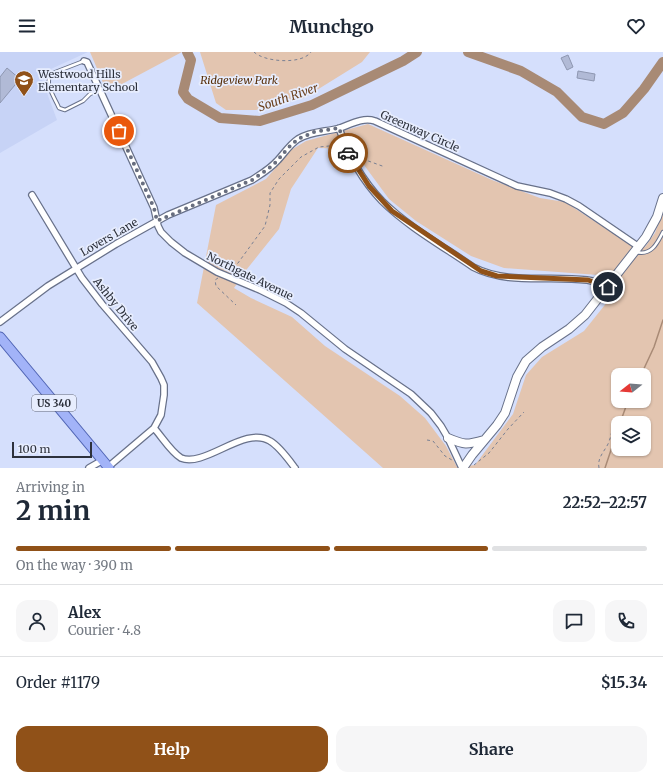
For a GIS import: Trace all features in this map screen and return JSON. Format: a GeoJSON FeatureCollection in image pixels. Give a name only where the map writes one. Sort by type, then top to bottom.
{"type":"FeatureCollection","features":[{"type":"Feature","properties":{"kind":"main road","name":"US 340"},"geometry":{"type":"LineString","coordinates":[[0,337],[107,465]]}},
{"type":"Feature","properties":{"kind":"street","name":"Northgate Avenue"},"geometry":{"type":"LineString","coordinates":[[84,61],[87,62],[154,208],[161,232],[171,242],[199,262],[224,275],[275,296],[301,313],[345,349],[411,394],[431,413],[448,438],[463,468]]}},
{"type":"Feature","properties":{"kind":"street","name":"Greenway Circle"},"geometry":{"type":"LineString","coordinates":[[339,128],[361,120],[367,119],[375,121],[517,186],[550,193],[566,199],[579,206],[637,249]]}},
{"type":"Feature","properties":{"kind":"street","name":"Lovers Lane"},"geometry":{"type":"LineString","coordinates":[[0,322],[75,268],[157,221],[257,177],[277,161],[298,139],[314,132],[339,128]]}},
{"type":"Feature","properties":{"kind":"street"},"geometry":{"type":"LineString","coordinates":[[339,128],[344,144],[354,164],[369,186],[392,211],[481,271],[497,276],[588,280],[608,287]]}},
{"type":"Feature","properties":{"kind":"street","name":"Ashby Drive"},"geometry":{"type":"LineString","coordinates":[[32,195],[75,268],[102,304],[152,362],[161,378],[164,385],[163,405],[161,415],[154,428]]}},
{"type":"Feature","properties":{"kind":"street"},"geometry":{"type":"LineString","coordinates":[[463,468],[505,413],[517,377],[526,361],[542,346],[578,322],[608,287],[654,225],[663,198]]}},
{"type":"Feature","properties":{"kind":"street"},"geometry":{"type":"LineString","coordinates":[[89,468],[107,465],[154,428],[177,455],[191,462],[206,458],[247,440],[259,438],[269,440],[274,443],[295,468]]}},
{"type":"Feature","properties":{"kind":"street"},"geometry":{"type":"LineString","coordinates":[[448,438],[465,444],[475,443],[484,439]]}},
{"type":"Feature","properties":{"kind":"lane"},"geometry":{"type":"LineString","coordinates":[[84,61],[82,60],[53,73],[48,78],[48,84],[59,108],[66,110],[83,101],[90,94],[100,90]]}},
{"type":"Feature","properties":{"kind":"lane"},"geometry":{"type":"LineString","coordinates":[[637,249],[645,253],[652,250],[663,232]]}},
{"type":"Feature","properties":{"kind":"path"},"geometry":{"type":"LineString","coordinates":[[254,52],[257,56],[284,61],[298,60],[309,55],[311,52]]}},
{"type":"Feature","properties":{"kind":"path"},"geometry":{"type":"LineString","coordinates":[[236,305],[216,286],[215,280],[224,275],[238,263],[265,226],[269,210],[270,193],[279,179],[301,157],[320,147],[344,144],[353,145],[360,158],[385,167]]}},
{"type":"Feature","properties":{"kind":"path"},"geometry":{"type":"LineString","coordinates":[[599,468],[599,459],[611,437]]}},
{"type":"Feature","properties":{"kind":"shaded area","name":"Westwood Hills Elementary School"},"geometry":{"type":"Polygon","coordinates":[[[0,52],[88,52],[40,74],[57,120],[0,153],[0,52]]]}},
{"type":"Feature","properties":{"kind":"green space","name":"Ridgeview Park"},"geometry":{"type":"Polygon","coordinates":[[[90,52],[182,52],[107,92],[90,52]]]}},
{"type":"Feature","properties":{"kind":"green space","name":"Ridgeview Park"},"geometry":{"type":"Polygon","coordinates":[[[200,52],[370,52],[362,62],[304,98],[256,110],[226,110],[216,103],[200,52]]]}},
{"type":"Feature","properties":{"kind":"green space"},"geometry":{"type":"Polygon","coordinates":[[[368,124],[492,180],[540,198],[565,202],[631,245],[645,247],[655,233],[663,210],[663,468],[383,468],[197,303],[216,205],[266,179],[291,150],[306,141],[368,124]],[[318,148],[291,189],[279,229],[234,288],[251,298],[292,317],[325,346],[400,396],[425,418],[446,446],[457,467],[475,465],[513,414],[526,375],[542,357],[584,331],[624,281],[598,275],[504,268],[471,256],[416,221],[389,199],[364,165],[355,157],[351,149],[318,148]]]}},
{"type":"Feature","properties":{"kind":"building"},"geometry":{"type":"Polygon","coordinates":[[[568,55],[573,67],[567,70],[561,58],[568,55]]]}},
{"type":"Feature","properties":{"kind":"building"},"geometry":{"type":"Polygon","coordinates":[[[7,68],[20,79],[0,103],[0,77],[7,68]]]}},
{"type":"Feature","properties":{"kind":"building"},"geometry":{"type":"Polygon","coordinates":[[[578,71],[595,74],[594,81],[577,78],[578,71]]]}},
{"type":"Feature","properties":{"kind":"waterway","name":"South River"},"geometry":{"type":"LineString","coordinates":[[187,52],[191,60],[183,92],[188,99],[220,118],[260,121],[312,105],[403,61],[417,52]]}},
{"type":"Feature","properties":{"kind":"waterway","name":"South River"},"geometry":{"type":"LineString","coordinates":[[468,52],[521,71],[557,92],[582,117],[604,124],[623,113],[644,89],[663,62]]}},
{"type":"Feature","properties":{"kind":"waterway"},"geometry":{"type":"LineString","coordinates":[[644,368],[654,347],[663,320]]}},
{"type":"Feature","properties":{"kind":"waterway"},"geometry":{"type":"LineString","coordinates":[[623,416],[625,408]]}},
{"type":"Feature","properties":{"kind":"waterway"},"geometry":{"type":"LineString","coordinates":[[605,468],[611,450]]}},
{"type":"Feature","properties":{"kind":"way so far"},"geometry":{"type":"LineString","coordinates":[[119,131],[154,208],[157,221],[252,180],[277,161],[298,139],[314,132],[339,128],[348,153]]}},
{"type":"Feature","properties":{"kind":"place","name":"Westwood Hills Elementary School"},"geometry":{"type":"Point","coordinates":[24,97]}},
{"type":"Feature","properties":{"kind":"route"},"geometry":{"type":"LineString","coordinates":[[348,153],[369,186],[392,211],[473,267],[488,274],[497,276],[588,280],[608,287]]}}]}
